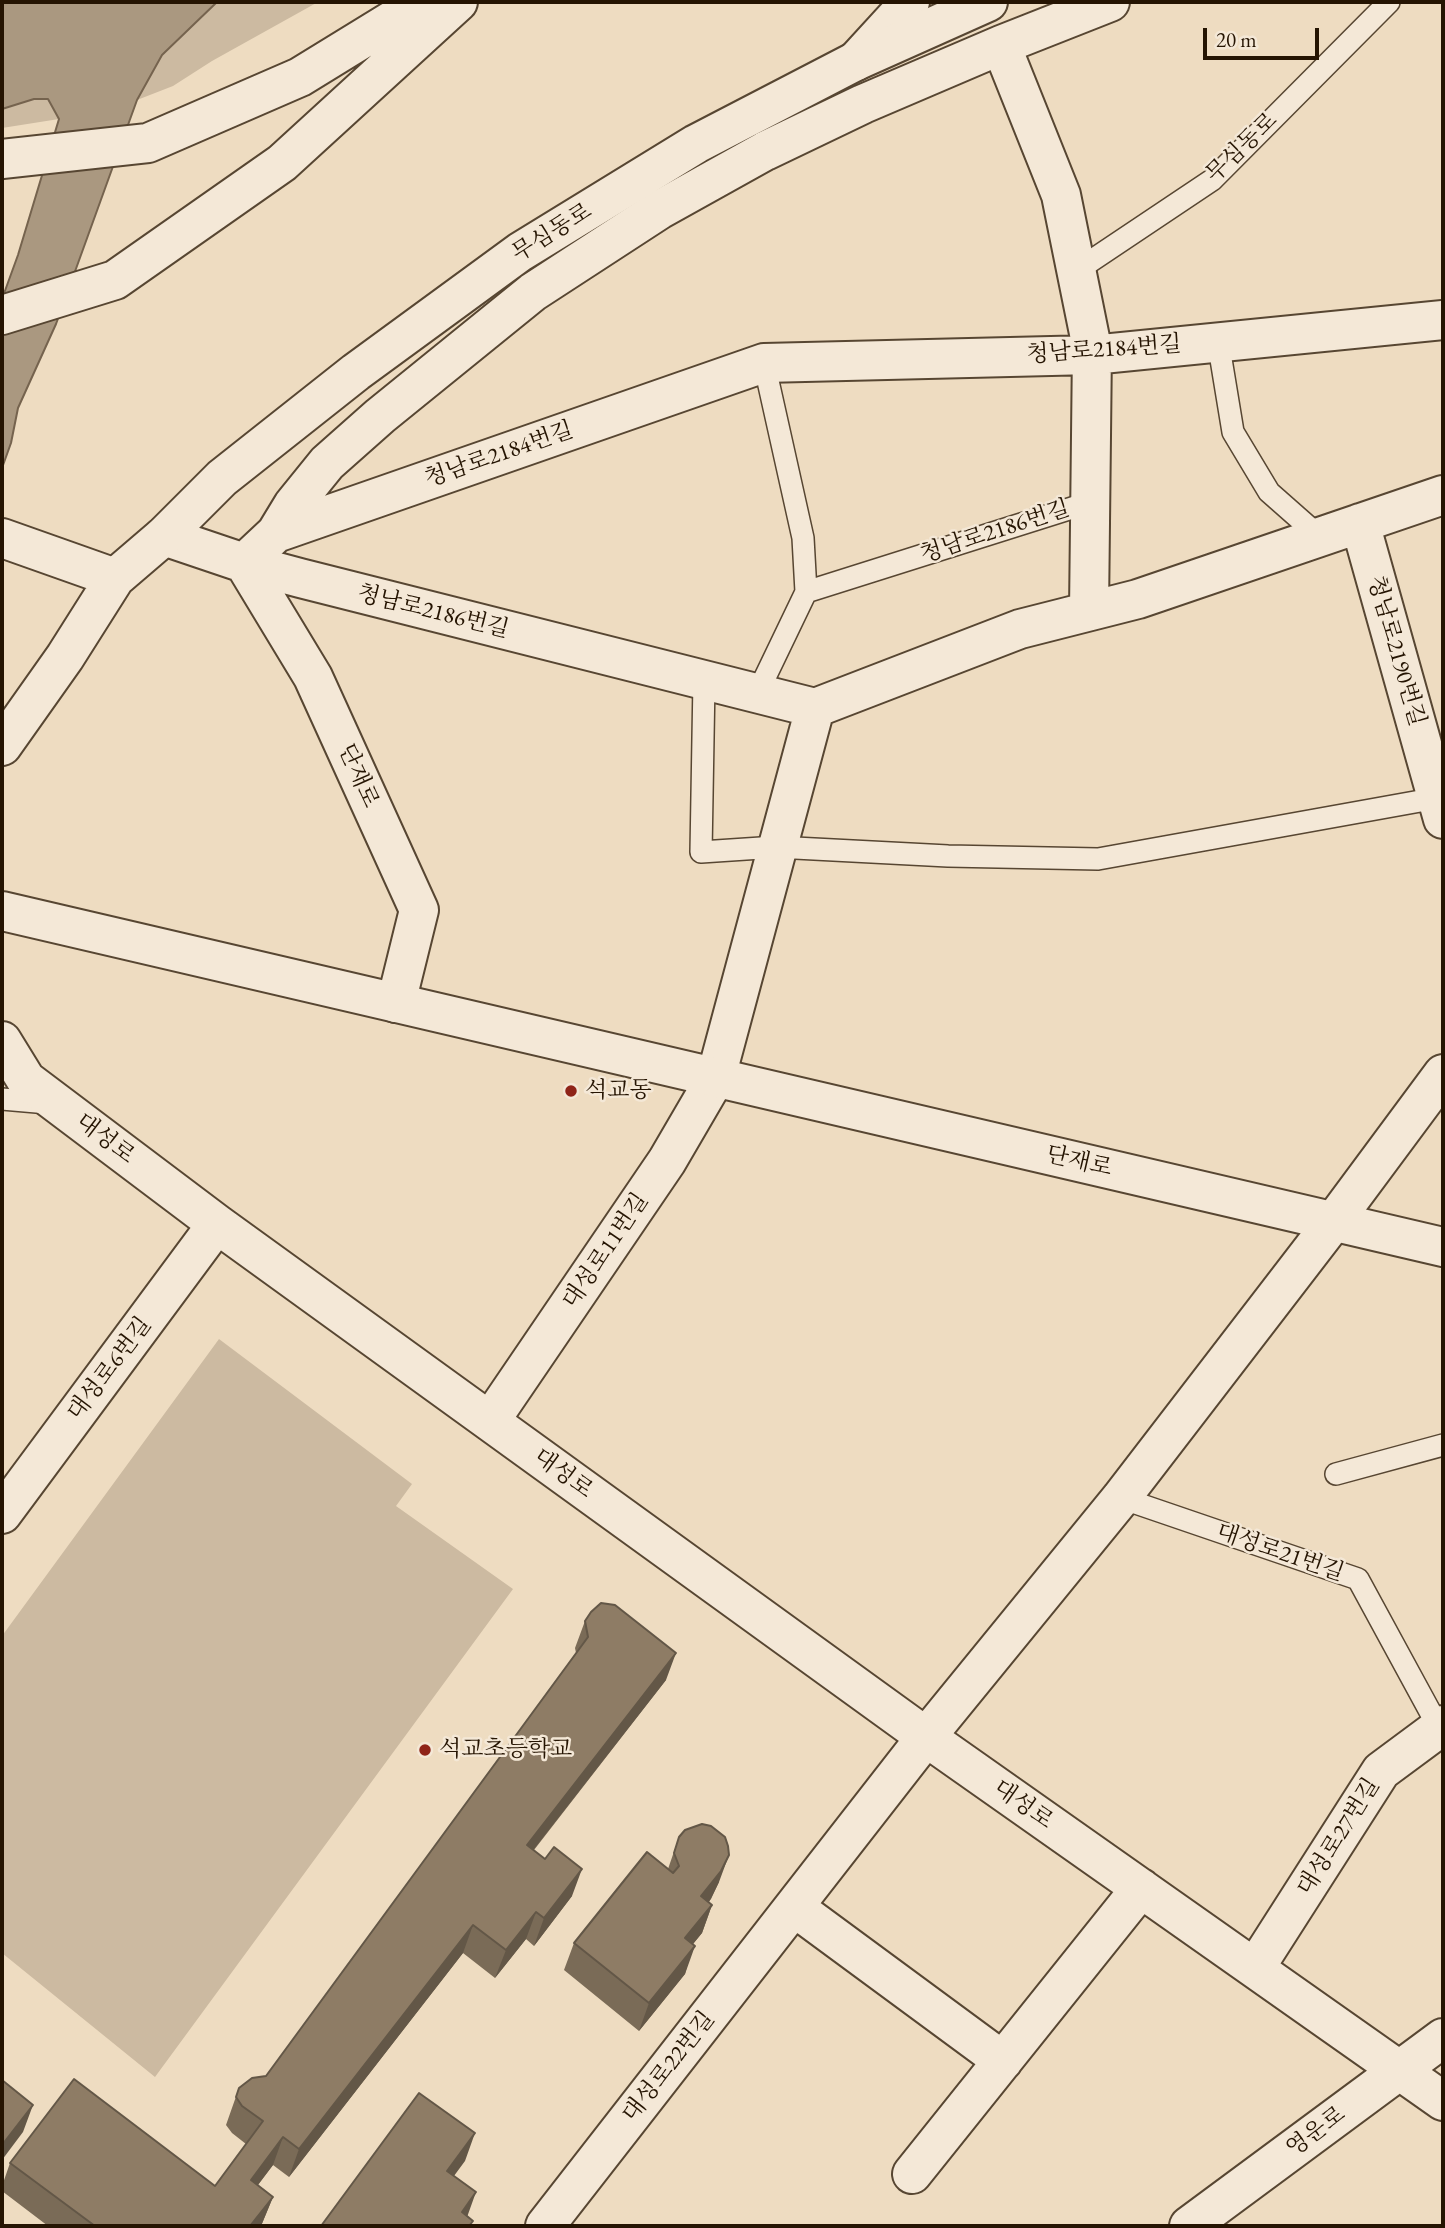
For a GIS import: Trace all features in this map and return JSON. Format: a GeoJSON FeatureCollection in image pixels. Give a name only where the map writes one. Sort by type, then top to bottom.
{"type":"FeatureCollection","features":[{"type":"Feature","properties":{"kind":"street"},"geometry":{"type":"LineString","coordinates":[[16,158],[148,143],[300,77],[422,2]]}},
{"type":"Feature","properties":{"kind":"street"},"geometry":{"type":"LineString","coordinates":[[2,315],[115,280],[282,163],[458,2]]}},
{"type":"Feature","properties":{"kind":"street"},"geometry":{"type":"LineString","coordinates":[[856,61],[910,2]]}},
{"type":"Feature","properties":{"kind":"street","name":"무심동로"},"geometry":{"type":"LineString","coordinates":[[2,746],[65,657],[115,578],[222,478],[356,372],[520,252],[696,144],[856,61],[988,2]]}},
{"type":"Feature","properties":{"kind":"street"},"geometry":{"type":"LineString","coordinates":[[276,533],[293,505],[327,463],[380,416],[533,292],[659,210],[765,151],[863,104],[1110,2]]}},
{"type":"Feature","properties":{"kind":"street"},"geometry":{"type":"LineString","coordinates":[[1001,45],[1061,195],[1092,355]]}},
{"type":"Feature","properties":{"kind":"street","name":"청남로2184번길"},"geometry":{"type":"LineString","coordinates":[[244,563],[276,533],[764,363],[1092,355],[1443,320]]}},
{"type":"Feature","properties":{"kind":"street","name":"청남로2186번길"},"geometry":{"type":"LineString","coordinates":[[1089,611],[1092,355]]}},
{"type":"Feature","properties":{"kind":"street"},"geometry":{"type":"LineString","coordinates":[[716,1077],[815,708],[1020,629],[1138,599],[1443,495]]}},
{"type":"Feature","properties":{"kind":"street","name":"청남로2190번길"},"geometry":{"type":"LineString","coordinates":[[1360,523],[1440,809]]}},
{"type":"Feature","properties":{"kind":"street","name":"청남로2186번길"},"geometry":{"type":"LineString","coordinates":[[163,536],[244,563],[815,708]]}},
{"type":"Feature","properties":{"kind":"street"},"geometry":{"type":"LineString","coordinates":[[2,538],[115,578]]}},
{"type":"Feature","properties":{"kind":"street","name":"단재로"},"geometry":{"type":"LineString","coordinates":[[244,563],[313,677],[419,910],[396,1003]]}},
{"type":"Feature","properties":{"kind":"street","name":"단재로"},"geometry":{"type":"LineString","coordinates":[[2,911],[1443,1247]]}},
{"type":"Feature","properties":{"kind":"street","name":"대성로"},"geometry":{"type":"LineString","coordinates":[[2,1041],[26,1080],[217,1224],[926,1737],[1443,2101]]}},
{"type":"Feature","properties":{"kind":"street"},"geometry":{"type":"LineString","coordinates":[[926,1737],[1121,1498],[1443,1074]]}},
{"type":"Feature","properties":{"kind":"street","name":"대성로11번길"},"geometry":{"type":"LineString","coordinates":[[490,1421],[667,1161],[716,1077]]}},
{"type":"Feature","properties":{"kind":"street","name":"대성로6번길"},"geometry":{"type":"LineString","coordinates":[[2,1514],[217,1224]]}},
{"type":"Feature","properties":{"kind":"street","name":"대성로27번길"},"geometry":{"type":"LineString","coordinates":[[1255,1968],[1381,1771],[1441,1727]]}},
{"type":"Feature","properties":{"kind":"street","name":"대성로22번길"},"geometry":{"type":"LineString","coordinates":[[545,2226],[926,1737]]}},
{"type":"Feature","properties":{"kind":"street"},"geometry":{"type":"LineString","coordinates":[[912,2174],[1141,1888]]}},
{"type":"Feature","properties":{"kind":"street"},"geometry":{"type":"LineString","coordinates":[[794,1907],[1003,2061]]}},
{"type":"Feature","properties":{"kind":"street","name":"영운로"},"geometry":{"type":"LineString","coordinates":[[1189,2226],[1443,2038]]}},
{"type":"Feature","properties":{"kind":"lane","name":"무심동로"},"geometry":{"type":"LineString","coordinates":[[1076,271],[1212,180],[1389,2]]}},
{"type":"Feature","properties":{"kind":"lane"},"geometry":{"type":"LineString","coordinates":[[1217,341],[1233,432],[1269,492],[1320,537]]}},
{"type":"Feature","properties":{"kind":"lane"},"geometry":{"type":"LineString","coordinates":[[757,694],[806,592],[803,538],[764,363]]}},
{"type":"Feature","properties":{"kind":"lane","name":"청남로2186번길"},"geometry":{"type":"LineString","coordinates":[[806,592],[1091,502]]}},
{"type":"Feature","properties":{"kind":"lane"},"geometry":{"type":"LineString","coordinates":[[704,681],[701,852],[776,847],[948,856],[1098,859],[1440,809]]}},
{"type":"Feature","properties":{"kind":"lane"},"geometry":{"type":"LineString","coordinates":[[2,1099],[59,1104]]}},
{"type":"Feature","properties":{"kind":"lane"},"geometry":{"type":"LineString","coordinates":[[1336,1474],[1443,1445]]}},
{"type":"Feature","properties":{"kind":"lane","name":"대성로21번길"},"geometry":{"type":"LineString","coordinates":[[1121,1498],[1358,1579],[1441,1727]]}},
{"type":"Feature","properties":{"kind":"shaded area"},"geometry":{"type":"Polygon","coordinates":[[[2,2],[217,2],[162,55],[137,100],[56,324],[18,408],[11,443],[2,468],[2,299],[59,119],[48,99],[34,99],[2,109],[2,2]]]}},
{"type":"Feature","properties":{"kind":"shaded area"},"geometry":{"type":"Polygon","coordinates":[[[217,2],[318,2],[173,86],[137,100],[162,55],[217,2]]]}},
{"type":"Feature","properties":{"kind":"shaded area"},"geometry":{"type":"Polygon","coordinates":[[[35,99],[48,99],[59,119],[2,128],[2,109],[35,99]]]}},
{"type":"Feature","properties":{"kind":"shaded area"},"geometry":{"type":"Polygon","coordinates":[[[219,1339],[412,1484],[396,1506],[513,1589],[155,2077],[2,1953],[2,1636],[219,1339]]]}},
{"type":"Feature","properties":{"kind":"building"},"geometry":{"type":"Polygon","coordinates":[[[601,1603],[615,1605],[676,1653],[527,1845],[545,1859],[554,1847],[582,1869],[544,1918],[536,1912],[506,1950],[473,1925],[299,2149],[283,2137],[251,2180],[273,2197],[250,2226],[95,2226],[10,2163],[74,2079],[215,2186],[263,2121],[242,2106],[236,2097],[239,2088],[252,2078],[266,2076],[588,1637],[585,1621],[601,1603]]]}},
{"type":"Feature","properties":{"kind":"building"},"geometry":{"type":"Polygon","coordinates":[[[702,1824],[711,1826],[725,1837],[729,1855],[721,1871],[701,1896],[712,1905],[685,1938],[695,1946],[649,2003],[574,1943],[647,1852],[673,1873],[679,1866],[674,1853],[679,1837],[685,1830],[702,1824]]]}},
{"type":"Feature","properties":{"kind":"building"},"geometry":{"type":"Polygon","coordinates":[[[2,2080],[33,2105],[2,2145],[2,2080]]]}},
{"type":"Feature","properties":{"kind":"building"},"geometry":{"type":"Polygon","coordinates":[[[419,2093],[475,2133],[447,2171],[476,2192],[462,2212],[473,2221],[469,2226],[321,2226],[419,2093]]]}},
{"type":"Feature","properties":{"kind":"place","name":"석교동"},"geometry":{"type":"Point","coordinates":[571,1091]}},
{"type":"Feature","properties":{"kind":"place","name":"석교초등학교"},"geometry":{"type":"Point","coordinates":[425,1750]}}]}
